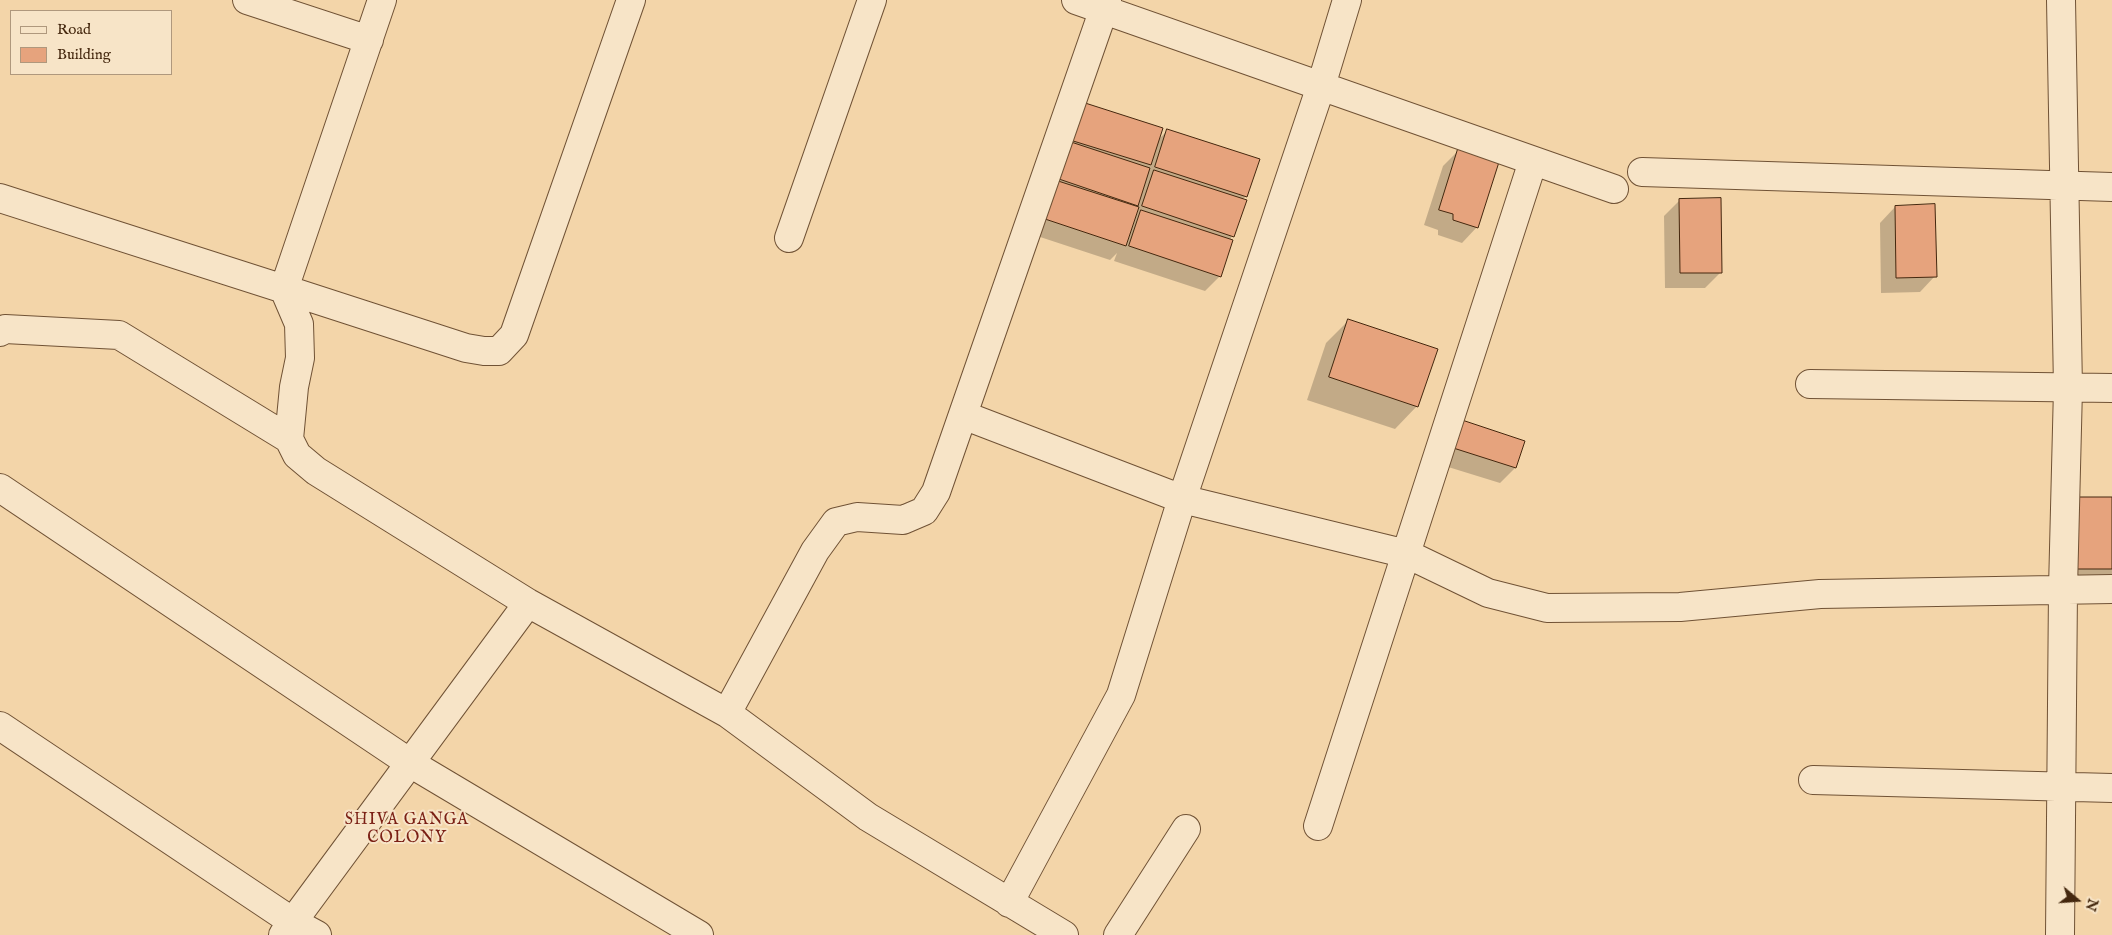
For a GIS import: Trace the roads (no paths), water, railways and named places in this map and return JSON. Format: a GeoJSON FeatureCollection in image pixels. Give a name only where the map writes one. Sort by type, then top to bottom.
{"type":"FeatureCollection","features":[{"type":"Feature","properties":{"kind":"street"},"geometry":{"type":"LineString","coordinates":[[248,0],[369,40]]}},
{"type":"Feature","properties":{"kind":"street"},"geometry":{"type":"LineString","coordinates":[[382,0],[284,289],[299,324],[300,358],[294,387],[289,439],[296,454],[316,471],[528,603],[727,713],[868,817],[1064,935]]}},
{"type":"Feature","properties":{"kind":"street"},"geometry":{"type":"LineString","coordinates":[[0,198],[466,348],[484,351],[499,350],[514,335],[631,0]]}},
{"type":"Feature","properties":{"kind":"street"},"geometry":{"type":"LineString","coordinates":[[789,238],[872,0]]}},
{"type":"Feature","properties":{"kind":"street"},"geometry":{"type":"LineString","coordinates":[[1076,0],[1106,5],[1321,86],[1614,189]]}},
{"type":"Feature","properties":{"kind":"street"},"geometry":{"type":"LineString","coordinates":[[1009,903],[1121,695],[1182,499],[1321,86],[1347,0]]}},
{"type":"Feature","properties":{"kind":"street"},"geometry":{"type":"LineString","coordinates":[[2060,935],[2063,589],[2068,388],[2061,0]]}},
{"type":"Feature","properties":{"kind":"street"},"geometry":{"type":"LineString","coordinates":[[727,713],[815,551],[836,522],[857,517],[903,520],[924,511],[936,492],[1106,5]]}},
{"type":"Feature","properties":{"kind":"street"},"geometry":{"type":"LineString","coordinates":[[1318,826],[1533,161]]}},
{"type":"Feature","properties":{"kind":"street"},"geometry":{"type":"LineString","coordinates":[[1642,172],[2064,187],[2112,187]]}},
{"type":"Feature","properties":{"kind":"street"},"geometry":{"type":"LineString","coordinates":[[0,332],[5,329],[119,336],[289,439]]}},
{"type":"Feature","properties":{"kind":"street"},"geometry":{"type":"LineString","coordinates":[[1810,384],[2112,388]]}},
{"type":"Feature","properties":{"kind":"street"},"geometry":{"type":"LineString","coordinates":[[963,415],[1182,499],[1407,554],[1488,593],[1547,608],[1680,606],[1820,594],[2112,588]]}},
{"type":"Feature","properties":{"kind":"street"},"geometry":{"type":"LineString","coordinates":[[0,488],[410,763],[699,935]]}},
{"type":"Feature","properties":{"kind":"street"},"geometry":{"type":"LineString","coordinates":[[288,928],[528,603]]}},
{"type":"Feature","properties":{"kind":"street"},"geometry":{"type":"LineString","coordinates":[[0,726],[288,928],[317,935]]}},
{"type":"Feature","properties":{"kind":"street"},"geometry":{"type":"LineString","coordinates":[[1813,780],[2112,788]]}},
{"type":"Feature","properties":{"kind":"street"},"geometry":{"type":"LineString","coordinates":[[1118,935],[1186,829]]}},
{"type":"Feature","properties":{"kind":"district","name":"SHIVA GANGA COLONY"},"geometry":{"type":"Point","coordinates":[407,830]}}]}
